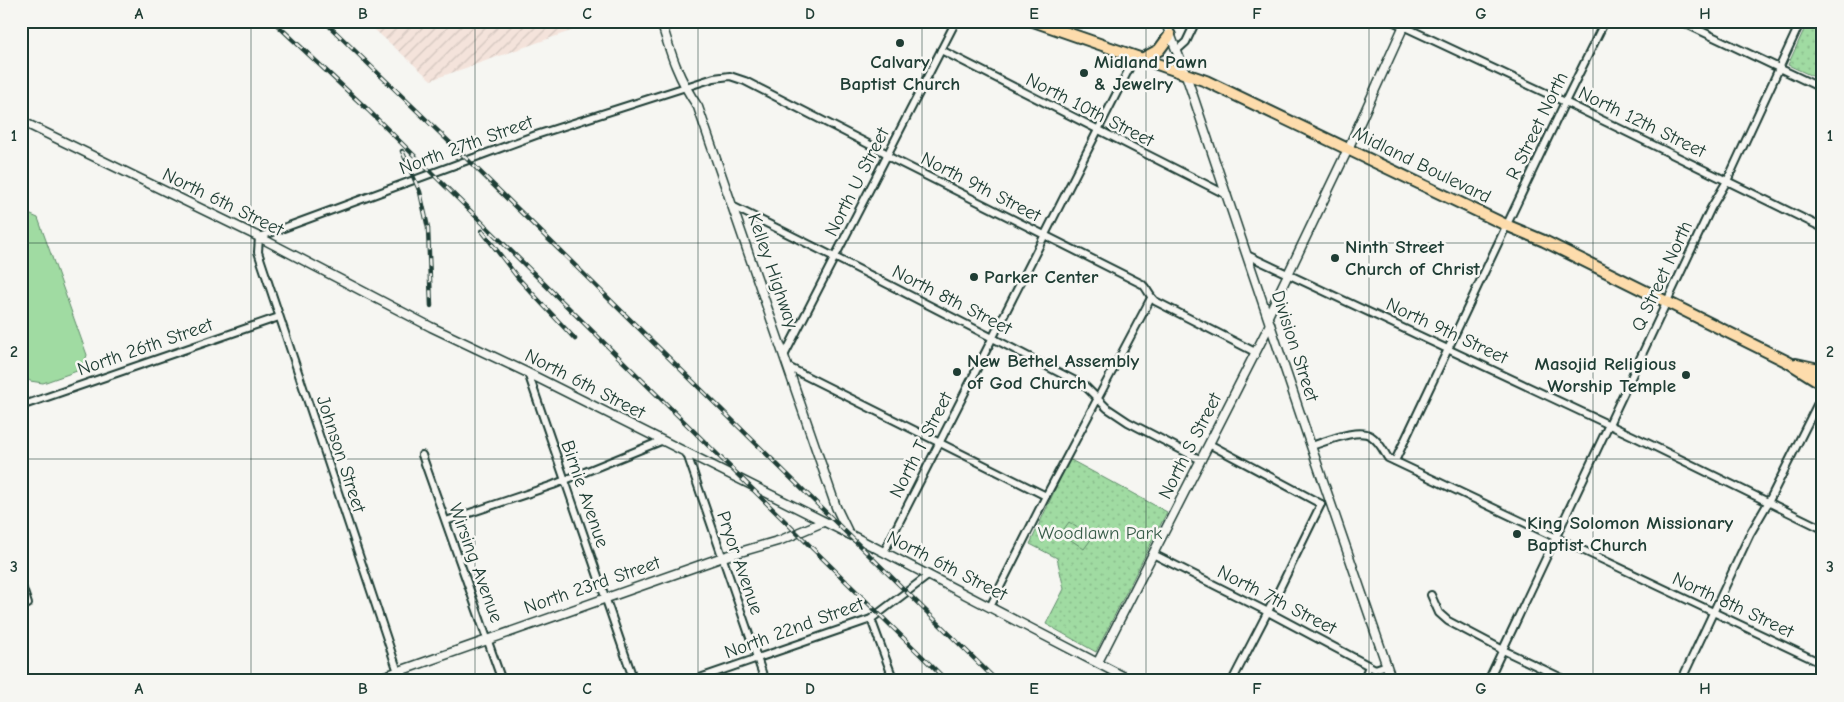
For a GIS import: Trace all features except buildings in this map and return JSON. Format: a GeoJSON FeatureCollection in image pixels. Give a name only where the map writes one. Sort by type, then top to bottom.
{"type":"FeatureCollection","features":[{"type":"Feature","properties":{"kind":"main road","name":"Midland Boulevard"},"geometry":{"type":"LineString","coordinates":[[1033,21],[1206,81],[1667,301],[1788,362],[1823,384]]}},
{"type":"Feature","properties":{"kind":"main road"},"geometry":{"type":"LineString","coordinates":[[1139,58],[1156,52],[1163,46],[1170,35]]}},
{"type":"Feature","properties":{"kind":"main road","name":"Midland Boulevard"},"geometry":{"type":"LineString","coordinates":[[1788,362],[1823,370]]}},
{"type":"Feature","properties":{"kind":"street"},"geometry":{"type":"LineString","coordinates":[[662,24],[678,21]]}},
{"type":"Feature","properties":{"kind":"street","name":"North U Street"},"geometry":{"type":"LineString","coordinates":[[784,356],[956,21]]}},
{"type":"Feature","properties":{"kind":"street","name":"Division Street"},"geometry":{"type":"LineString","coordinates":[[1165,21],[1186,75],[1310,446],[1392,681]]}},
{"type":"Feature","properties":{"kind":"street"},"geometry":{"type":"LineString","coordinates":[[1176,51],[1186,42],[1196,21]]}},
{"type":"Feature","properties":{"kind":"street","name":"North 12th Street"},"geometry":{"type":"LineString","coordinates":[[1392,21],[1404,24],[1823,228]]}},
{"type":"Feature","properties":{"kind":"street","name":"R Street North"},"geometry":{"type":"LineString","coordinates":[[1395,461],[1605,21]]}},
{"type":"Feature","properties":{"kind":"street"},"geometry":{"type":"LineString","coordinates":[[1680,21],[1823,89]]}},
{"type":"Feature","properties":{"kind":"street","name":"Q Street North"},"geometry":{"type":"LineString","coordinates":[[1488,681],[1711,208],[1727,181],[1801,21]]}},
{"type":"Feature","properties":{"kind":"street","name":"Kelley Highway"},"geometry":{"type":"LineString","coordinates":[[662,24],[674,64],[685,87],[698,107],[836,507],[849,534]]}},
{"type":"Feature","properties":{"kind":"street","name":"North S Street"},"geometry":{"type":"LineString","coordinates":[[1098,662],[1255,352],[1287,273],[1348,149],[1404,24]]}},
{"type":"Feature","properties":{"kind":"street","name":"North 10th Street"},"geometry":{"type":"LineString","coordinates":[[941,50],[1226,195]]}},
{"type":"Feature","properties":{"kind":"street","name":"North T Street"},"geometry":{"type":"LineString","coordinates":[[884,552],[1099,130],[1139,58]]}},
{"type":"Feature","properties":{"kind":"street","name":"North 9th Street"},"geometry":{"type":"LineString","coordinates":[[685,87],[722,76],[735,77],[1142,284],[1147,288],[1151,298],[1255,352]]}},
{"type":"Feature","properties":{"kind":"street","name":"North 27th Street"},"geometry":{"type":"LineString","coordinates":[[260,237],[536,134],[685,87]]}},
{"type":"Feature","properties":{"kind":"street","name":"North 6th Street"},"geometry":{"type":"LineString","coordinates":[[21,122],[260,237],[431,327],[849,534],[1132,681]]}},
{"type":"Feature","properties":{"kind":"street","name":"North 8th Street"},"geometry":{"type":"LineString","coordinates":[[734,207],[1085,386],[1107,408],[1128,422],[1201,460]]}},
{"type":"Feature","properties":{"kind":"street","name":"Johnson Street"},"geometry":{"type":"LineString","coordinates":[[260,237],[258,252],[401,681]]}},
{"type":"Feature","properties":{"kind":"street","name":"North 9th Street"},"geometry":{"type":"LineString","coordinates":[[1247,255],[1448,348],[1823,529]]}},
{"type":"Feature","properties":{"kind":"street"},"geometry":{"type":"LineString","coordinates":[[990,607],[1046,496],[1151,298]]}},
{"type":"Feature","properties":{"kind":"street","name":"North 26th Street"},"geometry":{"type":"LineString","coordinates":[[21,406],[280,317]]}},
{"type":"Feature","properties":{"kind":"street"},"geometry":{"type":"LineString","coordinates":[[788,367],[1046,496]]}},
{"type":"Feature","properties":{"kind":"street","name":"Birnie Avenue"},"geometry":{"type":"LineString","coordinates":[[528,374],[634,681]]}},
{"type":"Feature","properties":{"kind":"street"},"geometry":{"type":"LineString","coordinates":[[1681,681],[1750,534],[1768,503],[1823,393]]}},
{"type":"Feature","properties":{"kind":"street","name":"North 8th Street"},"geometry":{"type":"LineString","coordinates":[[1310,446],[1351,434],[1367,433],[1376,439],[1388,458],[1823,664]]}},
{"type":"Feature","properties":{"kind":"street"},"geometry":{"type":"LineString","coordinates":[[446,521],[565,480],[661,441]]}},
{"type":"Feature","properties":{"kind":"street"},"geometry":{"type":"LineString","coordinates":[[1209,444],[1321,504]]}},
{"type":"Feature","properties":{"kind":"street","name":"Pryor Avenue"},"geometry":{"type":"LineString","coordinates":[[687,454],[765,681]]}},
{"type":"Feature","properties":{"kind":"street","name":"Wirsing Avenue"},"geometry":{"type":"LineString","coordinates":[[422,455],[502,681]]}},
{"type":"Feature","properties":{"kind":"street"},"geometry":{"type":"LineString","coordinates":[[1232,681],[1321,504],[1330,500]]}},
{"type":"Feature","properties":{"kind":"street","name":"North 23rd Street"},"geometry":{"type":"LineString","coordinates":[[371,681],[723,557],[781,540],[823,522]]}},
{"type":"Feature","properties":{"kind":"street","name":"North 7th Street"},"geometry":{"type":"LineString","coordinates":[[1153,554],[1369,666]]}},
{"type":"Feature","properties":{"kind":"street","name":"North 22nd Street"},"geometry":{"type":"LineString","coordinates":[[691,681],[871,619],[928,575]]}},
{"type":"Feature","properties":{"kind":"street"},"geometry":{"type":"LineString","coordinates":[[21,583],[28,604]]}},
{"type":"Feature","properties":{"kind":"street"},"geometry":{"type":"LineString","coordinates":[[1430,595],[1439,613],[1448,621],[1502,650],[1568,681]]}},
{"type":"Feature","properties":{"kind":"street"},"geometry":{"type":"LineString","coordinates":[[871,619],[894,681]]}},
{"type":"Feature","properties":{"kind":"street"},"geometry":{"type":"LineString","coordinates":[[1363,681],[1369,666],[1375,669],[1386,665]]}},
{"type":"Feature","properties":{"kind":"shaded area"},"geometry":{"type":"Polygon","coordinates":[[[365,21],[599,21],[431,80],[365,21]]]}},
{"type":"Feature","properties":{"kind":"green space"},"geometry":{"type":"Polygon","coordinates":[[[1808,21],[1823,21],[1823,81],[1788,65],[1808,21]]]}},
{"type":"Feature","properties":{"kind":"green space"},"geometry":{"type":"Polygon","coordinates":[[[24,212],[38,218],[87,355],[84,365],[77,371],[43,383],[30,381],[24,375],[21,366],[21,214],[24,212]]]}},
{"type":"Feature","properties":{"kind":"green space","name":"Woodlawn Park"},"geometry":{"type":"Polygon","coordinates":[[[1069,459],[1167,512],[1096,652],[1046,624],[1064,589],[1057,558],[1030,544],[1069,459]]]}},
{"type":"Feature","properties":{"kind":"green space"},"geometry":{"type":"Polygon","coordinates":[[[1069,522],[1092,538],[1084,549],[1061,533],[1069,522]]]}},
{"type":"Feature","properties":{"kind":"railway"},"geometry":{"type":"LineString","coordinates":[[273,21],[368,110],[947,681]]}},
{"type":"Feature","properties":{"kind":"railway"},"geometry":{"type":"LineString","coordinates":[[324,21],[468,160],[997,681]]}},
{"type":"Feature","properties":{"kind":"railway"},"geometry":{"type":"LineString","coordinates":[[402,151],[420,192],[428,228],[431,306]]}},
{"type":"Feature","properties":{"kind":"railway"},"geometry":{"type":"LineString","coordinates":[[482,231],[518,278],[575,339]]}},
{"type":"Feature","properties":{"kind":"place","name":"Calvary Baptist Church"},"geometry":{"type":"Point","coordinates":[900,43]}},
{"type":"Feature","properties":{"kind":"place","name":"Midland Pawn & Jewelry"},"geometry":{"type":"Point","coordinates":[1084,73]}},
{"type":"Feature","properties":{"kind":"place","name":"Ninth Street Church of Christ"},"geometry":{"type":"Point","coordinates":[1335,258]}},
{"type":"Feature","properties":{"kind":"place","name":"Parker Center"},"geometry":{"type":"Point","coordinates":[974,277]}},
{"type":"Feature","properties":{"kind":"place","name":"New Bethel Assembly of God Church"},"geometry":{"type":"Point","coordinates":[957,372]}},
{"type":"Feature","properties":{"kind":"place","name":"Masojid Religious Worship Temple"},"geometry":{"type":"Point","coordinates":[1686,375]}},
{"type":"Feature","properties":{"kind":"place","name":"King Solomon Missionary Baptist Church"},"geometry":{"type":"Point","coordinates":[1517,534]}}]}
